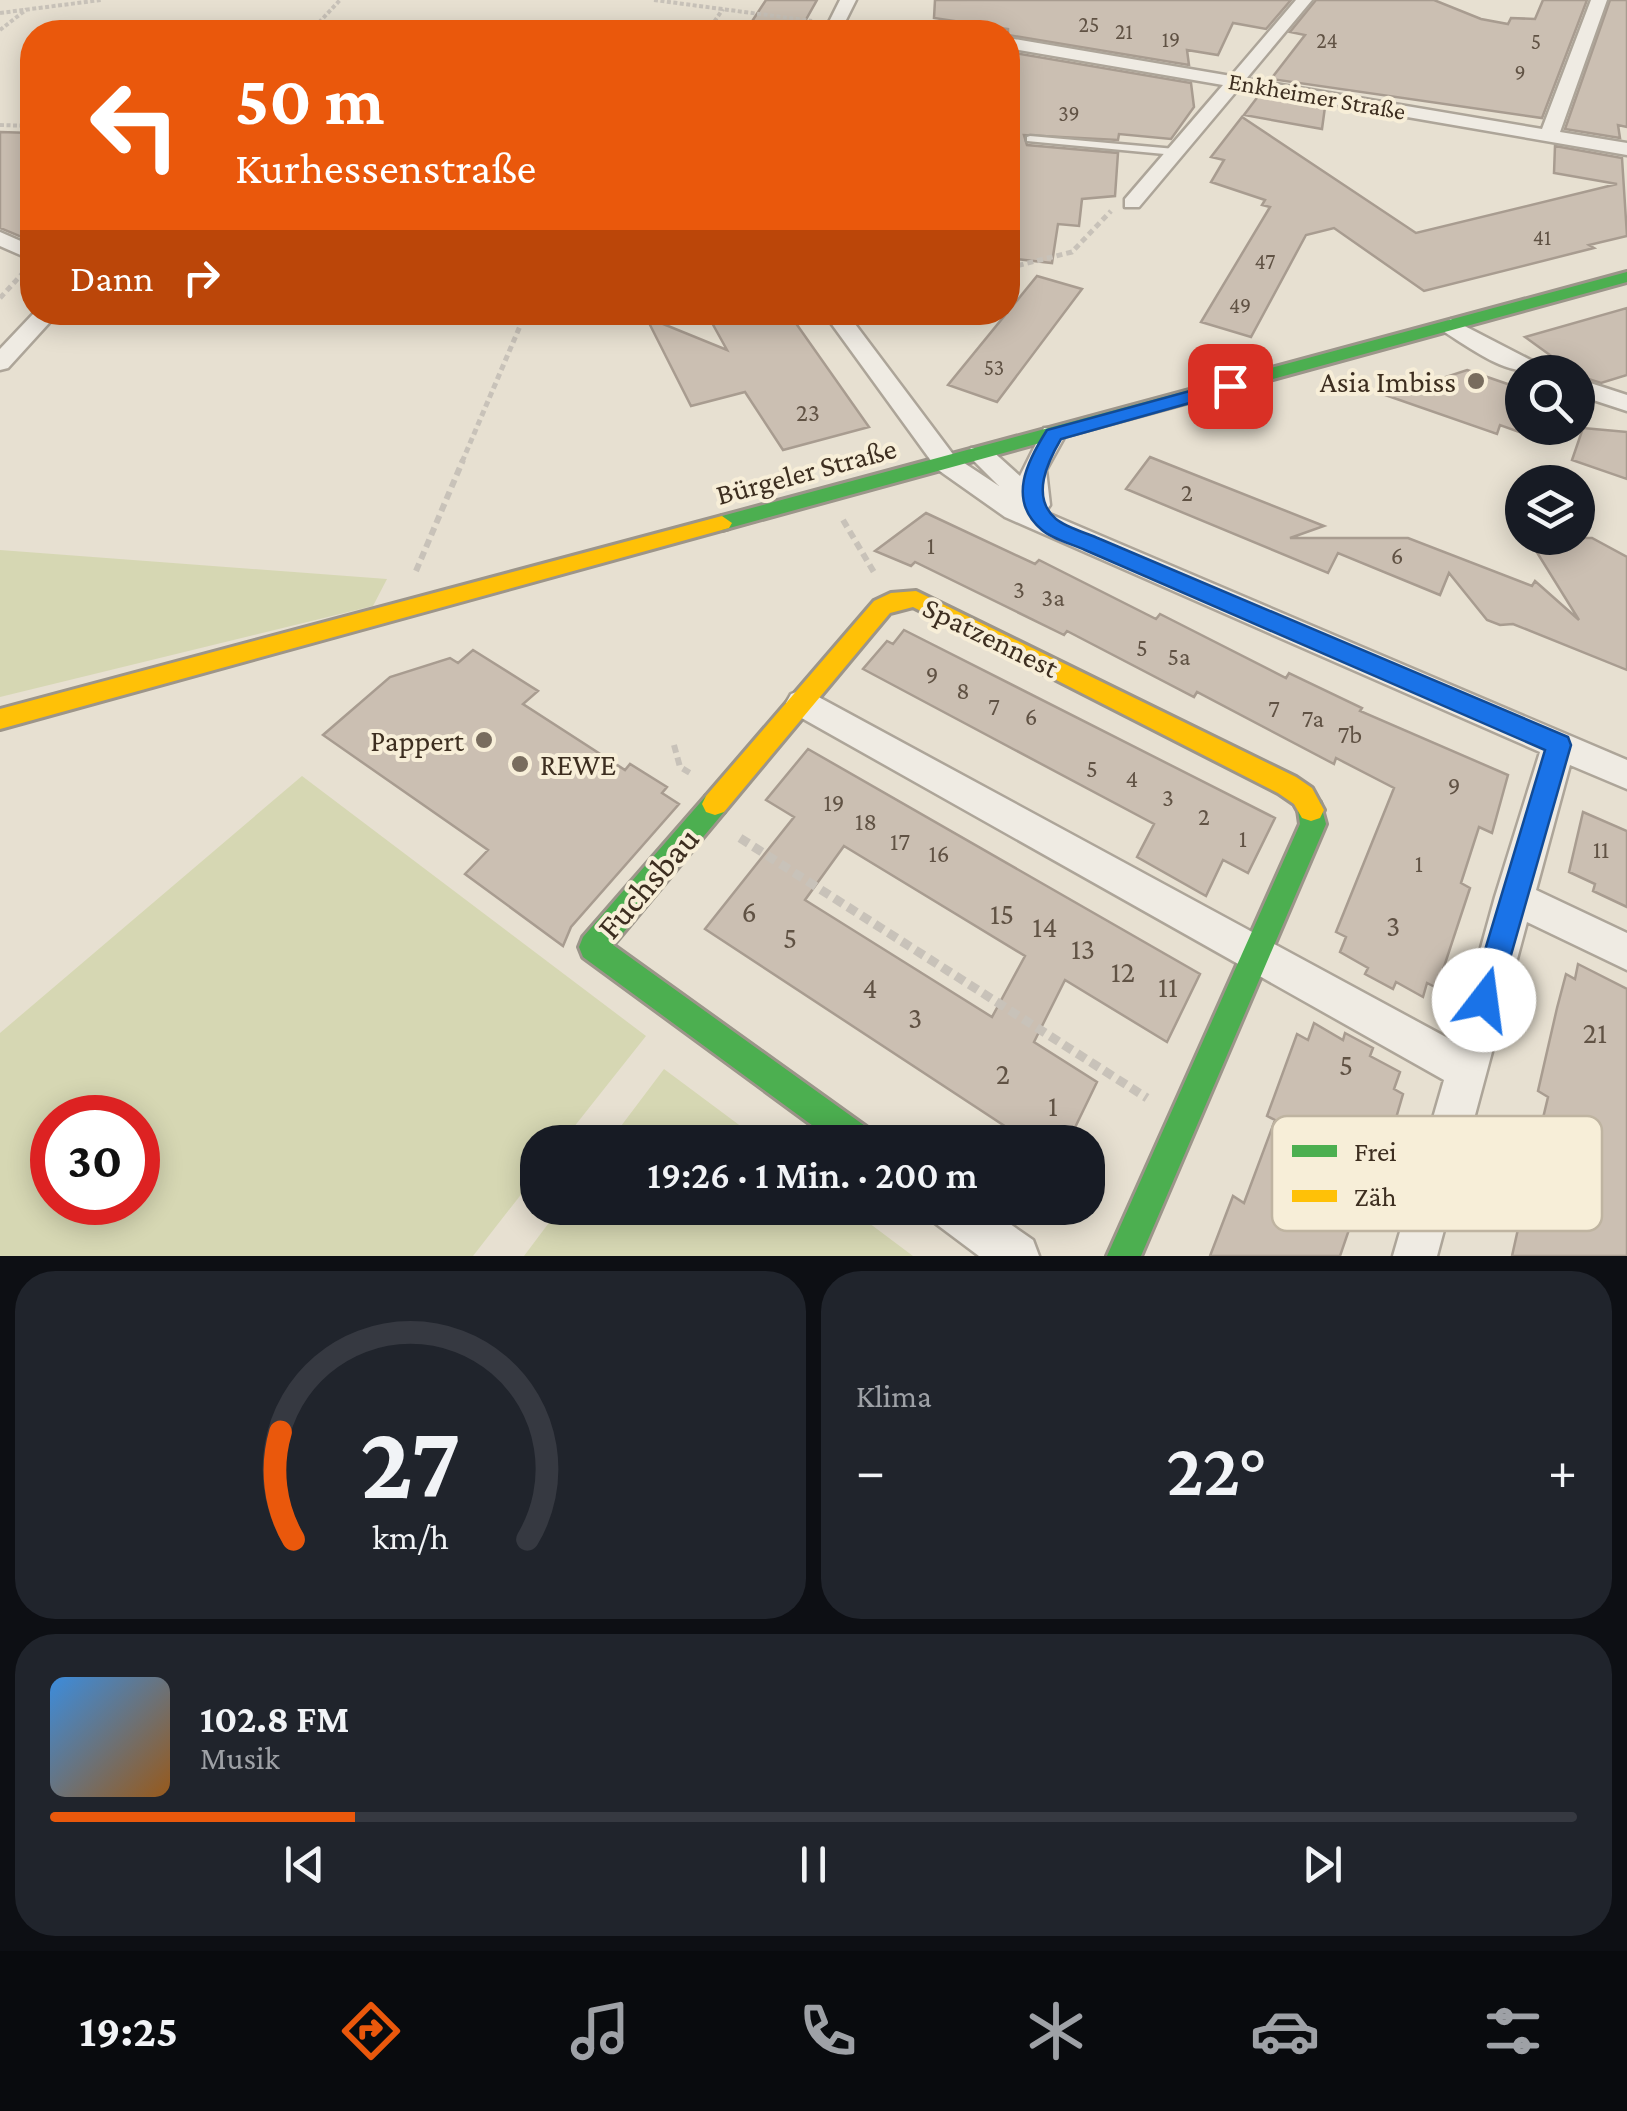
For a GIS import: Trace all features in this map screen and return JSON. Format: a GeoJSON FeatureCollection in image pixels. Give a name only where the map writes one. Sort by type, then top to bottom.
{"type":"FeatureCollection","features":[{"type":"Feature","properties":{"kind":"street"},"geometry":{"type":"LineString","coordinates":[[1132,203],[1304,0]]}},
{"type":"Feature","properties":{"kind":"street"},"geometry":{"type":"LineString","coordinates":[[1550,136],[1598,0]]}},
{"type":"Feature","properties":{"kind":"street","name":"Enkheimer Straße"},"geometry":{"type":"LineString","coordinates":[[1020,45],[1627,149]]}},
{"type":"Feature","properties":{"kind":"street","name":"Bürgeler Straße"},"geometry":{"type":"LineString","coordinates":[[0,719],[398,614],[1627,277]]}},
{"type":"Feature","properties":{"kind":"street"},"geometry":{"type":"LineString","coordinates":[[0,363],[36,325]]}},
{"type":"Feature","properties":{"kind":"street"},"geometry":{"type":"LineString","coordinates":[[844,325],[946,464],[1015,510],[1042,514],[1627,775]]}},
{"type":"Feature","properties":{"kind":"street"},"geometry":{"type":"LineString","coordinates":[[1451,326],[1505,359]]}},
{"type":"Feature","properties":{"kind":"street"},"geometry":{"type":"LineString","coordinates":[[1595,393],[1627,403]]}},
{"type":"Feature","properties":{"kind":"street"},"geometry":{"type":"LineString","coordinates":[[1042,514],[1033,470],[1054,434]]}},
{"type":"Feature","properties":{"kind":"street"},"geometry":{"type":"LineString","coordinates":[[980,454],[1042,514]]}},
{"type":"Feature","properties":{"kind":"street","name":"Spatzennest"},"geometry":{"type":"LineString","coordinates":[[802,703],[890,601],[916,599],[1302,794],[1314,814],[1313,824],[1256,954]]}},
{"type":"Feature","properties":{"kind":"street"},"geometry":{"type":"LineString","coordinates":[[802,703],[1466,1069]]}},
{"type":"Feature","properties":{"kind":"street","name":"Fuchsbau"},"geometry":{"type":"LineString","coordinates":[[802,703],[593,946],[839,1125]]}},
{"type":"Feature","properties":{"kind":"street"},"geometry":{"type":"LineString","coordinates":[[1453,1116],[1559,745]]}},
{"type":"Feature","properties":{"kind":"street"},"geometry":{"type":"LineString","coordinates":[[1513,897],[1627,952]]}},
{"type":"Feature","properties":{"kind":"street"},"geometry":{"type":"LineString","coordinates":[[1124,1256],[1256,954]]}},
{"type":"Feature","properties":{"kind":"street"},"geometry":{"type":"LineString","coordinates":[[974,1225],[1017,1256]]}},
{"type":"Feature","properties":{"kind":"street"},"geometry":{"type":"LineString","coordinates":[[1414,1256],[1421,1231]]}},
{"type":"Feature","properties":{"kind":"lane"},"geometry":{"type":"LineString","coordinates":[[1030,139],[1175,152]]}},
{"type":"Feature","properties":{"kind":"path"},"geometry":{"type":"LineString","coordinates":[[0,13],[101,0]]}},
{"type":"Feature","properties":{"kind":"path"},"geometry":{"type":"LineString","coordinates":[[321,20],[340,0]]}},
{"type":"Feature","properties":{"kind":"path"},"geometry":{"type":"LineString","coordinates":[[654,0],[791,20]]}},
{"type":"Feature","properties":{"kind":"path"},"geometry":{"type":"LineString","coordinates":[[0,30],[27,9]]}},
{"type":"Feature","properties":{"kind":"path"},"geometry":{"type":"LineString","coordinates":[[715,20],[723,9]]}},
{"type":"Feature","properties":{"kind":"path"},"geometry":{"type":"LineString","coordinates":[[1020,265],[1072,252],[1117,204],[1132,203]]}},
{"type":"Feature","properties":{"kind":"path"},"geometry":{"type":"LineString","coordinates":[[398,614],[520,325]]}},
{"type":"Feature","properties":{"kind":"path"},"geometry":{"type":"LineString","coordinates":[[828,496],[890,601]]}},
{"type":"Feature","properties":{"kind":"path"},"geometry":{"type":"LineString","coordinates":[[705,816],[1182,1120]]}},
{"type":"Feature","properties":{"kind":"green space"},"geometry":{"type":"Polygon","coordinates":[[[0,550],[387,579],[373,606],[0,697],[0,550]]]}},
{"type":"Feature","properties":{"kind":"green space"},"geometry":{"type":"Polygon","coordinates":[[[302,776],[646,1036],[575,1125],[520,1125],[520,1196],[473,1256],[0,1256],[0,1033],[302,776]]]}},
{"type":"Feature","properties":{"kind":"green space"},"geometry":{"type":"Polygon","coordinates":[[[664,1069],[739,1125],[622,1125],[664,1069]]]}},
{"type":"Feature","properties":{"kind":"green space"},"geometry":{"type":"Polygon","coordinates":[[[547,1225],[872,1225],[913,1256],[524,1256],[547,1225]]]}},
{"type":"Feature","properties":{"kind":"building"},"geometry":{"type":"Polygon","coordinates":[[[766,0],[817,0],[806,20],[753,20],[766,0]]]}},
{"type":"Feature","properties":{"kind":"building"},"geometry":{"type":"Polygon","coordinates":[[[935,0],[1291,0],[1266,29],[1233,23],[1218,55],[1187,50],[1189,65],[1020,37],[1020,20],[934,18],[935,0]]]}},
{"type":"Feature","properties":{"kind":"building"},"geometry":{"type":"Polygon","coordinates":[[[1316,0],[1434,0],[1481,19],[1508,24],[1511,18],[1535,19],[1543,0],[1587,0],[1542,118],[1271,79],[1305,35],[1290,32],[1316,0]]]}},
{"type":"Feature","properties":{"kind":"building"},"geometry":{"type":"Polygon","coordinates":[[[1610,0],[1627,0],[1627,127],[1618,125],[1620,138],[1565,129],[1610,0]]]}},
{"type":"Feature","properties":{"kind":"building"},"geometry":{"type":"Polygon","coordinates":[[[1020,54],[1191,83],[1194,107],[1171,139],[1119,134],[1118,140],[1024,135],[1027,145],[1118,153],[1115,196],[1082,199],[1079,226],[1058,224],[1052,263],[1020,259],[1020,54]]]}},
{"type":"Feature","properties":{"kind":"building"},"geometry":{"type":"Polygon","coordinates":[[[1259,95],[1325,107],[1322,129],[1244,115],[1259,95]]]}},
{"type":"Feature","properties":{"kind":"building"},"geometry":{"type":"Polygon","coordinates":[[[1242,117],[1416,233],[1617,184],[1554,173],[1555,146],[1622,158],[1627,236],[1424,291],[1334,228],[1306,235],[1251,337],[1201,322],[1270,207],[1262,205],[1265,200],[1211,182],[1224,160],[1211,157],[1242,117]]]}},
{"type":"Feature","properties":{"kind":"building"},"geometry":{"type":"Polygon","coordinates":[[[0,132],[20,133],[20,236],[0,228],[0,132]]]}},
{"type":"Feature","properties":{"kind":"building"},"geometry":{"type":"Polygon","coordinates":[[[1037,276],[1082,289],[997,402],[948,385],[997,325],[1020,325],[1020,297],[1037,276]]]}},
{"type":"Feature","properties":{"kind":"building"},"geometry":{"type":"Polygon","coordinates":[[[1627,308],[1627,375],[1595,381],[1595,355],[1550,355],[1525,337],[1627,308]]]}},
{"type":"Feature","properties":{"kind":"building"},"geometry":{"type":"Polygon","coordinates":[[[650,325],[666,325],[727,350],[713,325],[797,325],[869,427],[783,450],[745,392],[691,406],[650,325]]]}},
{"type":"Feature","properties":{"kind":"building"},"geometry":{"type":"Polygon","coordinates":[[[1467,370],[1505,383],[1505,427],[1500,425],[1497,434],[1388,396],[1467,370]]]}},
{"type":"Feature","properties":{"kind":"building"},"geometry":{"type":"Polygon","coordinates":[[[1595,429],[1627,432],[1627,479],[1572,460],[1577,445],[1595,445],[1595,429]]]}},
{"type":"Feature","properties":{"kind":"building"},"geometry":{"type":"Polygon","coordinates":[[[1150,457],[1324,526],[1290,538],[1408,538],[1532,586],[1535,581],[1579,620],[1539,555],[1595,555],[1595,540],[1627,557],[1627,670],[1513,624],[1487,620],[1449,573],[1440,595],[1338,553],[1328,573],[1126,489],[1150,457]]]}},
{"type":"Feature","properties":{"kind":"building"},"geometry":{"type":"Polygon","coordinates":[[[926,513],[1035,564],[1039,560],[1156,619],[1160,614],[1286,678],[1289,673],[1362,708],[1360,711],[1508,775],[1492,833],[1479,827],[1461,883],[1470,888],[1437,988],[1427,983],[1423,997],[1396,982],[1393,989],[1365,974],[1368,968],[1340,952],[1346,937],[1336,932],[1394,788],[1336,758],[1334,764],[1197,692],[1194,697],[1067,631],[1064,635],[915,562],[911,566],[875,551],[926,513]]]}},
{"type":"Feature","properties":{"kind":"building"},"geometry":{"type":"Polygon","coordinates":[[[904,630],[1275,818],[1248,873],[1223,860],[1206,896],[1137,857],[1154,824],[863,669],[887,641],[893,644],[904,630]]]}},
{"type":"Feature","properties":{"kind":"building"},"geometry":{"type":"Polygon","coordinates":[[[473,650],[538,691],[523,704],[625,770],[630,764],[667,787],[662,793],[679,804],[571,927],[563,946],[465,874],[488,850],[323,735],[390,677],[450,658],[458,663],[473,650]]]}},
{"type":"Feature","properties":{"kind":"building"},"geometry":{"type":"Polygon","coordinates":[[[808,749],[1200,974],[1167,1042],[1065,980],[1034,1042],[1097,1082],[1076,1125],[1003,1125],[705,929],[794,817],[766,800],[808,749]],[[844,846],[805,900],[992,1017],[1025,956],[844,846]]]}},
{"type":"Feature","properties":{"kind":"building"},"geometry":{"type":"Polygon","coordinates":[[[1583,812],[1627,831],[1627,907],[1593,891],[1595,884],[1569,872],[1583,812]]]}},
{"type":"Feature","properties":{"kind":"building"},"geometry":{"type":"Polygon","coordinates":[[[1578,964],[1627,989],[1627,1256],[1512,1256],[1518,1231],[1602,1231],[1602,1116],[1543,1116],[1548,1097],[1538,1091],[1566,974],[1575,979],[1578,964]]]}},
{"type":"Feature","properties":{"kind":"building"},"geometry":{"type":"Polygon","coordinates":[[[1314,1023],[1343,1040],[1345,1033],[1373,1048],[1370,1056],[1400,1072],[1394,1089],[1403,1094],[1397,1116],[1267,1116],[1297,1034],[1308,1040],[1314,1023]]]}},
{"type":"Feature","properties":{"kind":"building"},"geometry":{"type":"Polygon","coordinates":[[[1272,1128],[1272,1231],[1349,1231],[1340,1256],[1210,1256],[1233,1196],[1244,1203],[1272,1128]]]}},
{"type":"Feature","properties":{"kind":"traffic: fast"},"geometry":{"type":"LineString","coordinates":[[722,523],[1627,277]]}},
{"type":"Feature","properties":{"kind":"traffic: fast"},"geometry":{"type":"LineString","coordinates":[[715,804],[593,947],[838,1125]]}},
{"type":"Feature","properties":{"kind":"traffic: fast"},"geometry":{"type":"LineString","coordinates":[[1124,1256],[1313,824],[1311,810]]}},
{"type":"Feature","properties":{"kind":"traffic: slow"},"geometry":{"type":"LineString","coordinates":[[0,719],[722,523]]}},
{"type":"Feature","properties":{"kind":"traffic: slow"},"geometry":{"type":"LineString","coordinates":[[715,804],[882,607],[891,601],[916,599],[1287,785],[1303,796],[1311,810]]}},
{"type":"Feature","properties":{"kind":"place","name":"Asia Imbiss"},"geometry":{"type":"Point","coordinates":[1476,381]}},
{"type":"Feature","properties":{"kind":"place","name":"Pappert"},"geometry":{"type":"Point","coordinates":[484,740]}},
{"type":"Feature","properties":{"kind":"place","name":"REWE"},"geometry":{"type":"Point","coordinates":[520,764]}},
{"type":"Feature","properties":{"kind":"route"},"geometry":{"type":"LineString","coordinates":[[1230,386],[1054,434],[1033,470],[1035,504],[1048,524],[1092,545],[1559,745],[1484,1000]]}}]}
